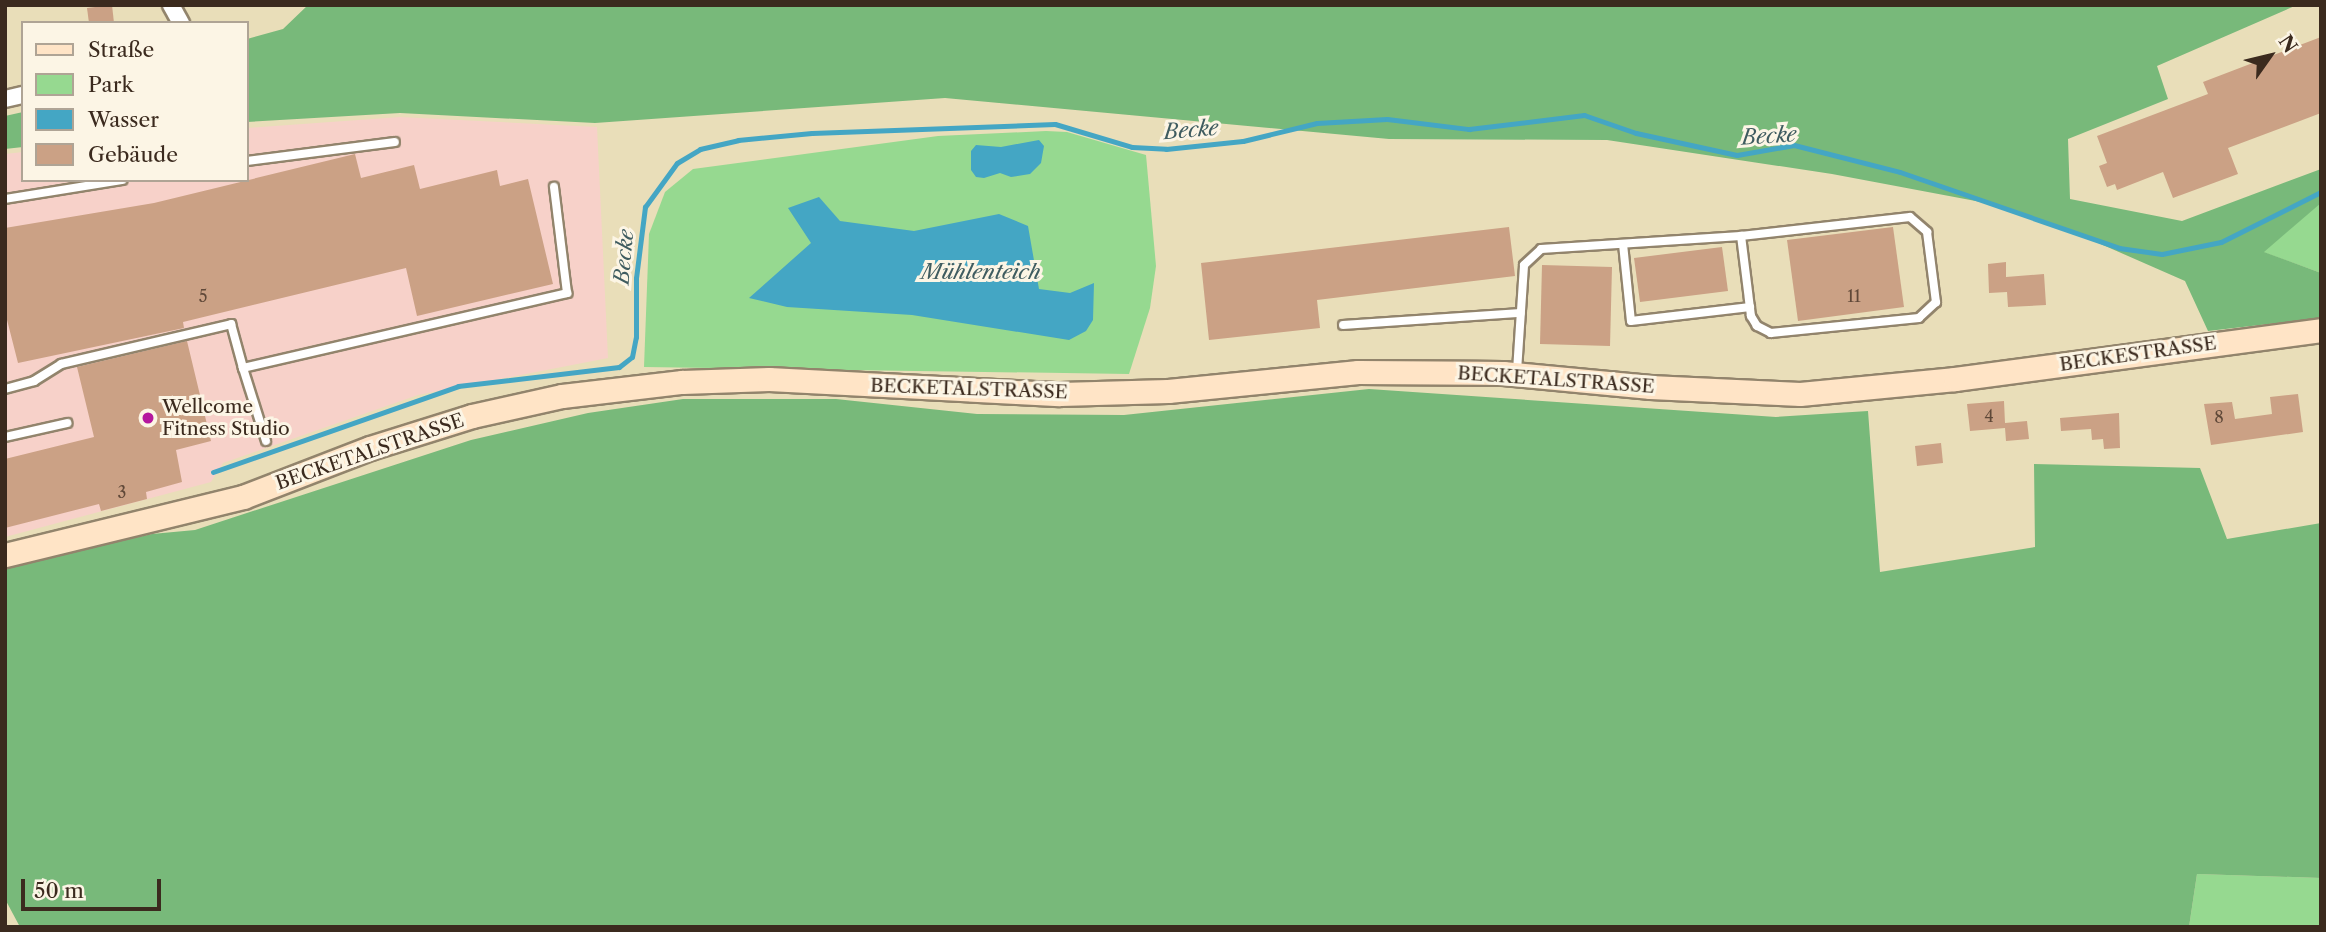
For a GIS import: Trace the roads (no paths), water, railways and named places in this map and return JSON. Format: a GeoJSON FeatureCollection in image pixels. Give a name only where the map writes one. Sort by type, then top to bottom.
{"type":"FeatureCollection","features":[{"type":"Feature","properties":{"kind":"main road","name":"BECKESTRASSE"},"geometry":{"type":"LineString","coordinates":[[1955,379],[2321,330]]}},
{"type":"Feature","properties":{"kind":"main road","name":"BECKETALSTRASSE"},"geometry":{"type":"LineString","coordinates":[[5,555],[243,497],[370,448],[472,416],[562,396],[639,386],[769,379],[1060,394],[1168,391],[1358,372],[1517,374],[1650,387],[1800,394],[1955,379]]}},
{"type":"Feature","properties":{"kind":"street"},"geometry":{"type":"LineString","coordinates":[[171,5],[180,21]]}},
{"type":"Feature","properties":{"kind":"lane"},"geometry":{"type":"LineString","coordinates":[[248,161],[396,142]]}},
{"type":"Feature","properties":{"kind":"lane"},"geometry":{"type":"LineString","coordinates":[[5,198],[109,182]]}},
{"type":"Feature","properties":{"kind":"lane"},"geometry":{"type":"LineString","coordinates":[[243,368],[567,293],[554,187]]}},
{"type":"Feature","properties":{"kind":"lane"},"geometry":{"type":"LineString","coordinates":[[1517,374],[1524,265],[1541,249],[1741,236],[1910,217],[1927,232],[1936,302],[1919,318],[1771,333],[1757,326],[1750,307],[1741,236]]}},
{"type":"Feature","properties":{"kind":"lane"},"geometry":{"type":"LineString","coordinates":[[1623,244],[1631,321],[1750,307]]}},
{"type":"Feature","properties":{"kind":"lane"},"geometry":{"type":"LineString","coordinates":[[1343,326],[1521,313]]}},
{"type":"Feature","properties":{"kind":"lane"},"geometry":{"type":"LineString","coordinates":[[5,389],[34,381],[61,364],[231,324],[266,441]]}},
{"type":"Feature","properties":{"kind":"lane"},"geometry":{"type":"LineString","coordinates":[[5,437],[67,423]]}},
{"type":"Feature","properties":{"kind":"water"},"geometry":{"type":"Polygon","coordinates":[[[1039,140],[1044,146],[1041,163],[1030,174],[1011,177],[1000,173],[984,178],[976,177],[971,170],[971,151],[976,145],[1001,147],[1039,140]]]}},
{"type":"Feature","properties":{"kind":"water","name":"Mühlenteich"},"geometry":{"type":"Polygon","coordinates":[[[819,197],[840,221],[914,231],[999,214],[1028,226],[1039,289],[1070,293],[1094,283],[1093,320],[1086,331],[1069,340],[912,315],[787,307],[749,298],[811,243],[788,208],[819,197]]]}},
{"type":"Feature","properties":{"kind":"waterway","name":"Becke"},"geometry":{"type":"LineString","coordinates":[[213,472],[458,386],[619,367],[632,357],[636,337],[636,278],[645,207],[677,163],[700,149],[738,140],[812,133],[1055,124],[1132,147],[1166,149],[1243,141],[1317,123],[1387,119],[1469,129],[1584,115],[1636,133],[1737,155],[1794,145],[1900,172],[2119,248],[2162,254],[2221,242],[2321,192]]}},
{"type":"Feature","properties":{"kind":"place","name":"Wellcome Fitness Studio"},"geometry":{"type":"Point","coordinates":[148,418]}}]}
